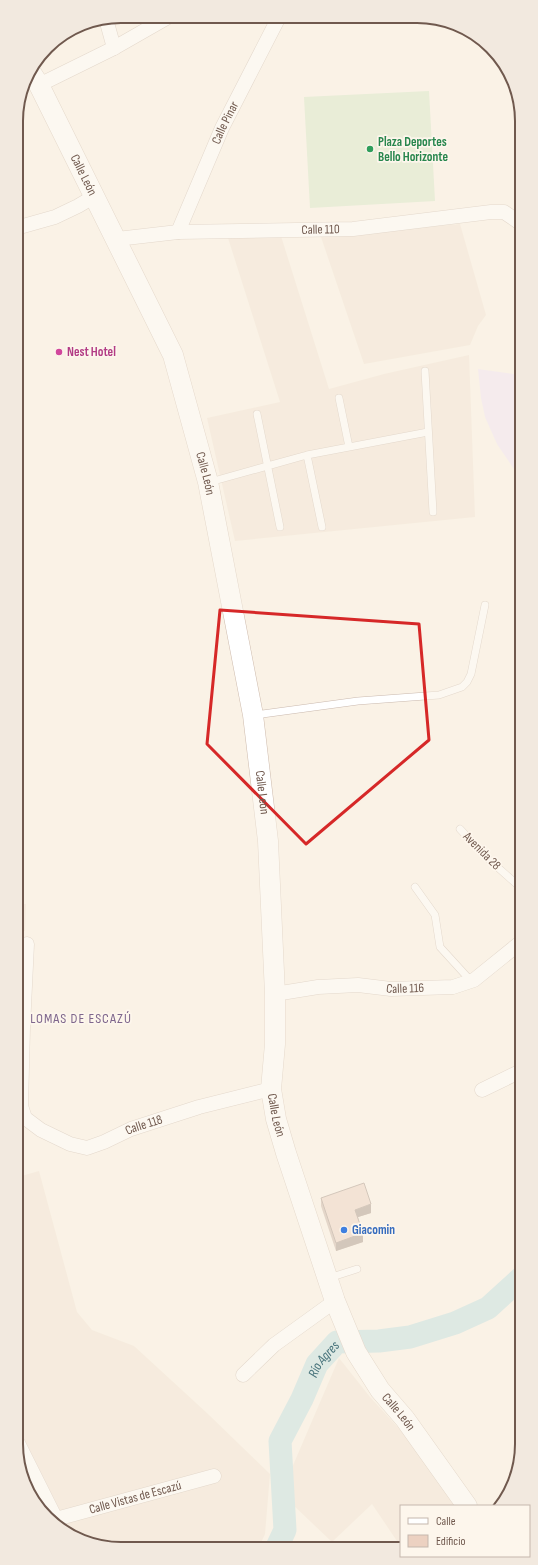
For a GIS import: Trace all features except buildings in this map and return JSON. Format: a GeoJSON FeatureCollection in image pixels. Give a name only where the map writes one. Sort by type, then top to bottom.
{"type":"FeatureCollection","features":[{"type":"Feature","properties":{"kind":"main road","name":"Calle León"},"geometry":{"type":"LineString","coordinates":[[35,78],[117,239],[173,355],[208,482],[253,716],[268,841],[275,994],[275,1044],[271,1089],[276,1119],[286,1153],[336,1301],[356,1352],[380,1390],[406,1419],[466,1505]]}},
{"type":"Feature","properties":{"kind":"street"},"geometry":{"type":"LineString","coordinates":[[35,78],[114,48],[158,23]]}},
{"type":"Feature","properties":{"kind":"street","name":"Calle Pinar"},"geometry":{"type":"LineString","coordinates":[[178,232],[222,128],[276,23]]}},
{"type":"Feature","properties":{"kind":"street"},"geometry":{"type":"LineString","coordinates":[[107,24],[114,48]]}},
{"type":"Feature","properties":{"kind":"street"},"geometry":{"type":"LineString","coordinates":[[23,226],[55,217],[95,196]]}},
{"type":"Feature","properties":{"kind":"street","name":"Calle 110"},"geometry":{"type":"LineString","coordinates":[[117,239],[178,232],[353,230],[491,212],[504,212],[515,220]]}},
{"type":"Feature","properties":{"kind":"street"},"geometry":{"type":"LineString","coordinates":[[23,991],[27,944]]}},
{"type":"Feature","properties":{"kind":"street","name":"Calle 116"},"geometry":{"type":"LineString","coordinates":[[275,994],[318,987],[358,985],[391,989],[453,987],[471,981],[515,947]]}},
{"type":"Feature","properties":{"kind":"street"},"geometry":{"type":"LineString","coordinates":[[482,1090],[515,1074]]}},
{"type":"Feature","properties":{"kind":"street","name":"Calle 118"},"geometry":{"type":"LineString","coordinates":[[23,1112],[25,1118],[41,1130],[70,1144],[87,1148],[104,1142],[130,1129],[199,1107],[271,1089]]}},
{"type":"Feature","properties":{"kind":"street"},"geometry":{"type":"LineString","coordinates":[[243,1374],[274,1345],[336,1301]]}},
{"type":"Feature","properties":{"kind":"street"},"geometry":{"type":"LineString","coordinates":[[24,1454],[55,1516]]}},
{"type":"Feature","properties":{"kind":"street","name":"Calle Vistas de Escazú"},"geometry":{"type":"LineString","coordinates":[[60,1521],[214,1476]]}},
{"type":"Feature","properties":{"kind":"lane"},"geometry":{"type":"LineString","coordinates":[[424,371],[433,512]]}},
{"type":"Feature","properties":{"kind":"lane"},"geometry":{"type":"LineString","coordinates":[[339,398],[349,447]]}},
{"type":"Feature","properties":{"kind":"lane"},"geometry":{"type":"LineString","coordinates":[[257,414],[280,527]]}},
{"type":"Feature","properties":{"kind":"lane"},"geometry":{"type":"LineString","coordinates":[[208,482],[268,467],[307,455],[428,432]]}},
{"type":"Feature","properties":{"kind":"lane"},"geometry":{"type":"LineString","coordinates":[[307,455],[322,527]]}},
{"type":"Feature","properties":{"kind":"lane"},"geometry":{"type":"LineString","coordinates":[[253,716],[358,701],[439,695],[462,687],[467,682],[471,674],[485,605]]}},
{"type":"Feature","properties":{"kind":"lane","name":"Avenida 28"},"geometry":{"type":"LineString","coordinates":[[460,829],[486,857],[515,883]]}},
{"type":"Feature","properties":{"kind":"lane"},"geometry":{"type":"LineString","coordinates":[[415,887],[435,915],[440,947],[471,981]]}},
{"type":"Feature","properties":{"kind":"lane"},"geometry":{"type":"LineString","coordinates":[[329,1278],[357,1269]]}},
{"type":"Feature","properties":{"kind":"highlighted area"},"geometry":{"type":"Polygon","coordinates":[[[220,610],[419,624],[429,740],[306,844],[207,744],[220,610]]]}},
{"type":"Feature","properties":{"kind":"shaded area"},"geometry":{"type":"Polygon","coordinates":[[[460,224],[486,315],[478,326],[470,345],[364,364],[321,237],[460,224]]]}},
{"type":"Feature","properties":{"kind":"shaded area"},"geometry":{"type":"Polygon","coordinates":[[[281,236],[329,389],[384,374],[469,355],[475,517],[235,541],[207,418],[280,402],[228,238],[281,236]]]}},
{"type":"Feature","properties":{"kind":"shaded area"},"geometry":{"type":"Polygon","coordinates":[[[478,369],[515,374],[515,471],[497,444],[485,417],[481,398],[478,369]]]}},
{"type":"Feature","properties":{"kind":"shaded area"},"geometry":{"type":"Polygon","coordinates":[[[23,904],[26,904],[25,931],[23,931],[23,904]]]}},
{"type":"Feature","properties":{"kind":"shaded area"},"geometry":{"type":"Polygon","coordinates":[[[39,1171],[77,1312],[92,1330],[134,1346],[270,1474],[265,1534],[261,1542],[115,1542],[102,1540],[90,1537],[72,1529],[61,1522],[43,1504],[30,1481],[23,1450],[23,1176],[39,1171]]]}},
{"type":"Feature","properties":{"kind":"shaded area"},"geometry":{"type":"Polygon","coordinates":[[[339,1358],[370,1397],[424,1456],[457,1505],[400,1505],[400,1542],[398,1542],[372,1504],[332,1542],[290,1502],[288,1477],[339,1358]]]}},
{"type":"Feature","properties":{"kind":"green space","name":"Plaza Deportes Bello Horizonte"},"geometry":{"type":"Polygon","coordinates":[[[429,91],[435,201],[310,208],[304,97],[429,91]]]}},
{"type":"Feature","properties":{"kind":"waterway","name":"Río Agres"},"geometry":{"type":"LineString","coordinates":[[279,1542],[285,1530],[280,1441],[302,1399],[317,1364],[337,1342],[379,1341],[410,1337],[455,1323],[488,1308],[515,1283]]}},
{"type":"Feature","properties":{"kind":"place","name":"Plaza Deportes Bello Horizonte"},"geometry":{"type":"Point","coordinates":[370,149]}},
{"type":"Feature","properties":{"kind":"place","name":"Nest Hotel"},"geometry":{"type":"Point","coordinates":[59,352]}},
{"type":"Feature","properties":{"kind":"place","name":"Giacomin"},"geometry":{"type":"Point","coordinates":[344,1230]}},
{"type":"Feature","properties":{"kind":"district","name":"LOMAS DE ESCAZÚ"},"geometry":{"type":"Point","coordinates":[81,1018]}}]}
